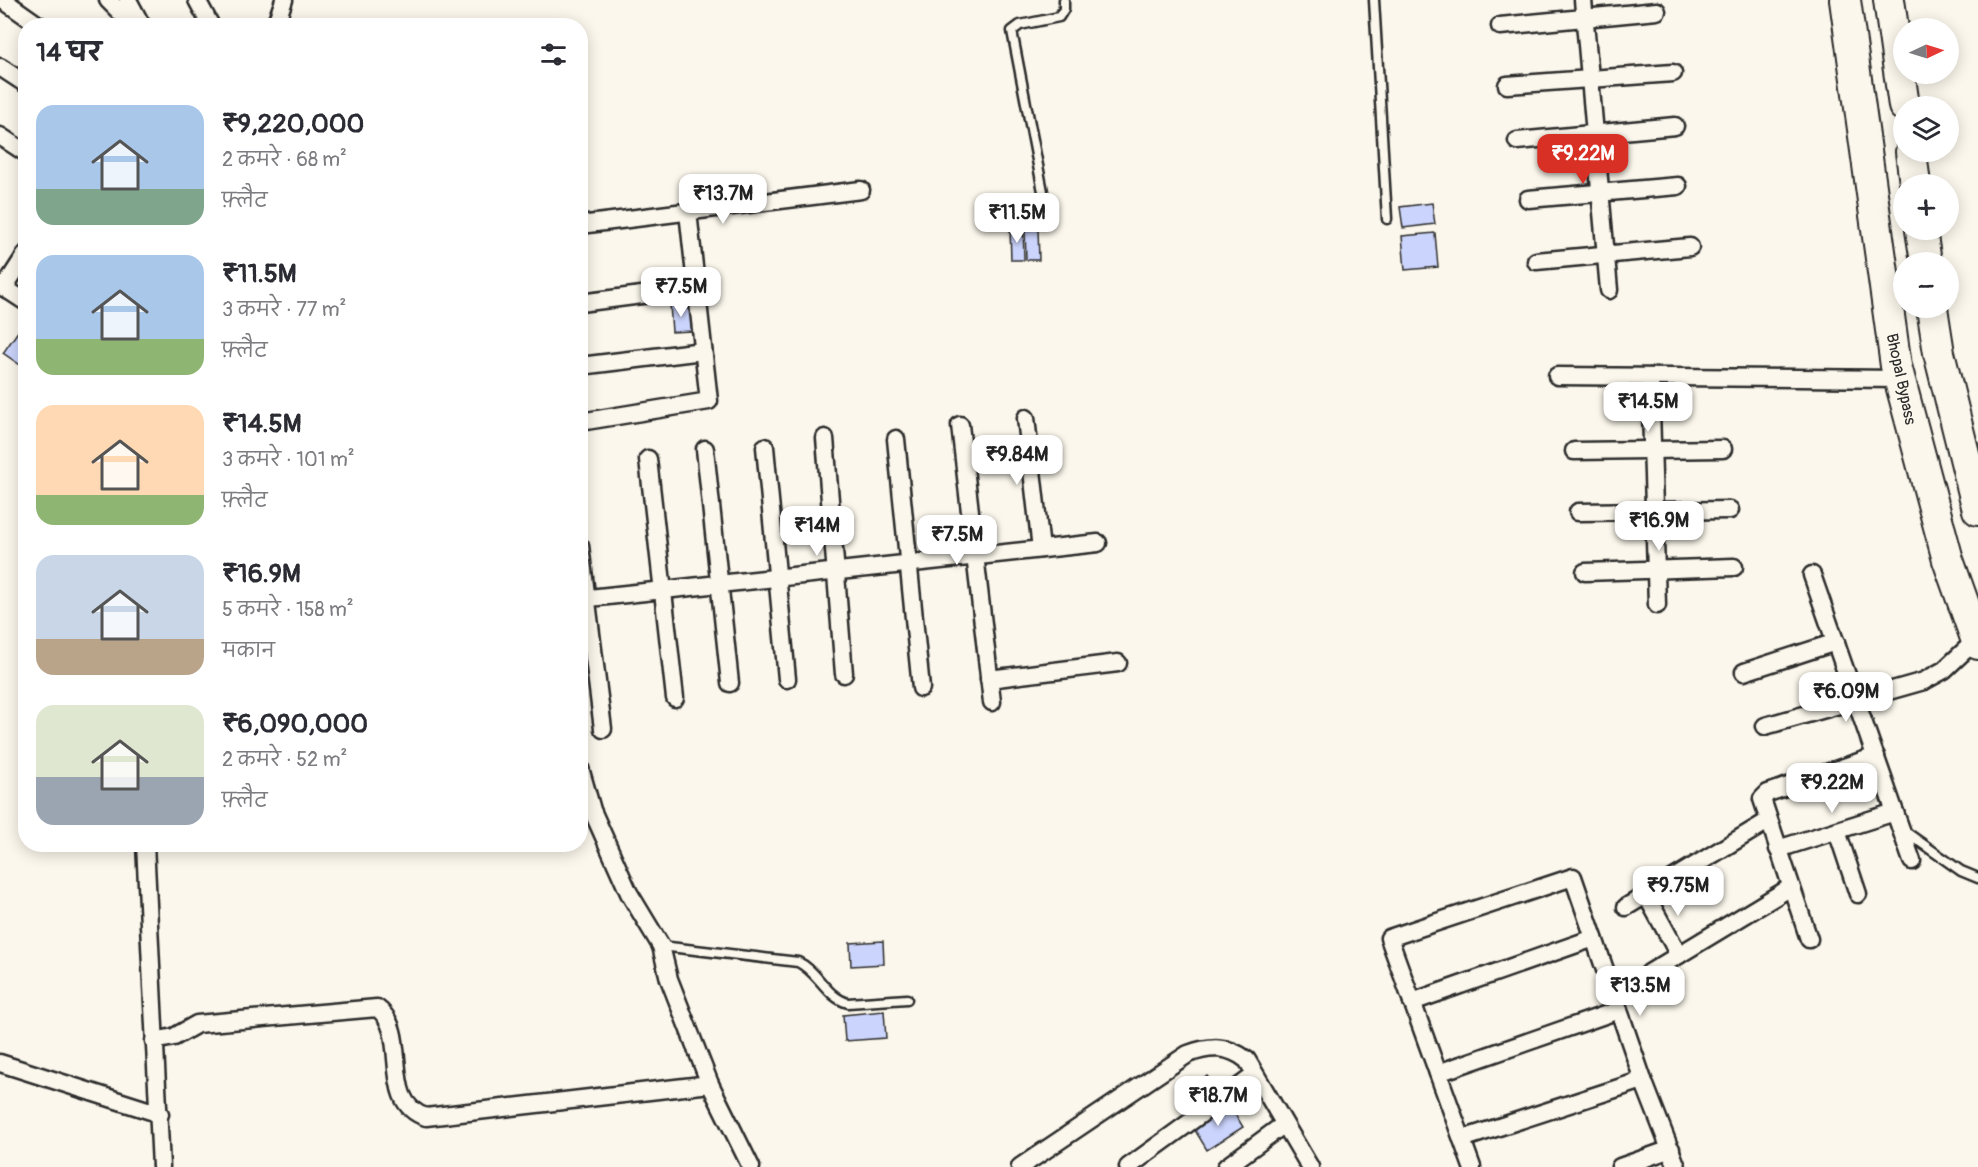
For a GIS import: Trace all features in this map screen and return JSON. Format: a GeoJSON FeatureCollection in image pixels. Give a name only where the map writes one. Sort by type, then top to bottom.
{"type":"FeatureCollection","features":[{"type":"Feature","properties":{"kind":"highway","name":"Bhopal Bypass"},"geometry":{"type":"LineString","coordinates":[[1845,0],[1900,379],[1948,560],[1977,642]]}},
{"type":"Feature","properties":{"kind":"highway"},"geometry":{"type":"LineString","coordinates":[[1889,0],[1903,96]]}},
{"type":"Feature","properties":{"kind":"highway"},"geometry":{"type":"LineString","coordinates":[[1934,318],[1939,353],[1978,510]]}},
{"type":"Feature","properties":{"kind":"street"},"geometry":{"type":"LineString","coordinates":[[3,0],[29,18]]}},
{"type":"Feature","properties":{"kind":"street"},"geometry":{"type":"LineString","coordinates":[[108,0],[126,18]]}},
{"type":"Feature","properties":{"kind":"street"},"geometry":{"type":"LineString","coordinates":[[128,0],[138,18]]}},
{"type":"Feature","properties":{"kind":"street"},"geometry":{"type":"LineString","coordinates":[[197,0],[207,18]]}},
{"type":"Feature","properties":{"kind":"street"},"geometry":{"type":"LineString","coordinates":[[278,18],[284,0]]}},
{"type":"Feature","properties":{"kind":"street"},"geometry":{"type":"LineString","coordinates":[[1583,0],[1609,290]]}},
{"type":"Feature","properties":{"kind":"street"},"geometry":{"type":"LineString","coordinates":[[1500,26],[1657,11]]}},
{"type":"Feature","properties":{"kind":"street"},"geometry":{"type":"LineString","coordinates":[[0,67],[18,79]]}},
{"type":"Feature","properties":{"kind":"street"},"geometry":{"type":"LineString","coordinates":[[1508,85],[1673,73]]}},
{"type":"Feature","properties":{"kind":"street"},"geometry":{"type":"LineString","coordinates":[[1517,141],[1675,126]]}},
{"type":"Feature","properties":{"kind":"street"},"geometry":{"type":"LineString","coordinates":[[0,136],[18,148]]}},
{"type":"Feature","properties":{"kind":"street"},"geometry":{"type":"LineString","coordinates":[[1528,199],[1678,186]]}},
{"type":"Feature","properties":{"kind":"street"},"geometry":{"type":"LineString","coordinates":[[588,224],[861,190]]}},
{"type":"Feature","properties":{"kind":"street"},"geometry":{"type":"LineString","coordinates":[[588,421],[709,401],[688,212]]}},
{"type":"Feature","properties":{"kind":"street"},"geometry":{"type":"LineString","coordinates":[[1536,261],[1690,247]]}},
{"type":"Feature","properties":{"kind":"street"},"geometry":{"type":"LineString","coordinates":[[18,265],[2,286],[18,297]]}},
{"type":"Feature","properties":{"kind":"street"},"geometry":{"type":"LineString","coordinates":[[588,302],[696,288]]}},
{"type":"Feature","properties":{"kind":"street"},"geometry":{"type":"LineString","coordinates":[[588,365],[703,351]]}},
{"type":"Feature","properties":{"kind":"street"},"geometry":{"type":"LineString","coordinates":[[1557,376],[1900,379]]}},
{"type":"Feature","properties":{"kind":"street"},"geometry":{"type":"LineString","coordinates":[[1650,377],[1657,605]]}},
{"type":"Feature","properties":{"kind":"street"},"geometry":{"type":"LineString","coordinates":[[1026,418],[1041,549]]}},
{"type":"Feature","properties":{"kind":"street"},"geometry":{"type":"LineString","coordinates":[[960,424],[992,702]]}},
{"type":"Feature","properties":{"kind":"street"},"geometry":{"type":"LineString","coordinates":[[825,438],[844,674]]}},
{"type":"Feature","properties":{"kind":"street"},"geometry":{"type":"LineString","coordinates":[[896,439],[921,688]]}},
{"type":"Feature","properties":{"kind":"street"},"geometry":{"type":"LineString","coordinates":[[765,447],[787,680]]}},
{"type":"Feature","properties":{"kind":"street"},"geometry":{"type":"LineString","coordinates":[[705,449],[730,683]]}},
{"type":"Feature","properties":{"kind":"street"},"geometry":{"type":"LineString","coordinates":[[1574,451],[1723,449]]}},
{"type":"Feature","properties":{"kind":"street"},"geometry":{"type":"LineString","coordinates":[[648,459],[675,698]]}},
{"type":"Feature","properties":{"kind":"street"},"geometry":{"type":"LineString","coordinates":[[1578,513],[1730,510]]}},
{"type":"Feature","properties":{"kind":"street"},"geometry":{"type":"LineString","coordinates":[[588,599],[1098,543]]}},
{"type":"Feature","properties":{"kind":"street"},"geometry":{"type":"LineString","coordinates":[[1585,572],[1734,567]]}},
{"type":"Feature","properties":{"kind":"street"},"geometry":{"type":"LineString","coordinates":[[1812,575],[1912,861]]}},
{"type":"Feature","properties":{"kind":"street"},"geometry":{"type":"LineString","coordinates":[[588,626],[603,729]]}},
{"type":"Feature","properties":{"kind":"street"},"geometry":{"type":"LineString","coordinates":[[1744,672],[1836,642]]}},
{"type":"Feature","properties":{"kind":"street"},"geometry":{"type":"LineString","coordinates":[[1765,726],[1935,676],[1977,642]]}},
{"type":"Feature","properties":{"kind":"street"},"geometry":{"type":"LineString","coordinates":[[989,679],[1118,663]]}},
{"type":"Feature","properties":{"kind":"street"},"geometry":{"type":"LineString","coordinates":[[1809,939],[1762,799],[1768,793],[1876,756]]}},
{"type":"Feature","properties":{"kind":"street"},"geometry":{"type":"LineString","coordinates":[[588,796],[629,893],[662,946],[669,979],[710,1084],[751,1167]]}},
{"type":"Feature","properties":{"kind":"street"},"geometry":{"type":"LineString","coordinates":[[1779,849],[1837,831],[1898,820]]}},
{"type":"Feature","properties":{"kind":"street"},"geometry":{"type":"LineString","coordinates":[[1626,907],[1768,821]]}},
{"type":"Feature","properties":{"kind":"street"},"geometry":{"type":"LineString","coordinates":[[1837,831],[1858,894]]}},
{"type":"Feature","properties":{"kind":"street"},"geometry":{"type":"LineString","coordinates":[[145,852],[161,1167]]}},
{"type":"Feature","properties":{"kind":"street"},"geometry":{"type":"LineString","coordinates":[[1472,1167],[1389,939],[1573,877],[1643,1080],[1677,1167]]}},
{"type":"Feature","properties":{"kind":"street"},"geometry":{"type":"LineString","coordinates":[[1649,973],[1791,887]]}},
{"type":"Feature","properties":{"kind":"street"},"geometry":{"type":"LineString","coordinates":[[1646,895],[1679,955]]}},
{"type":"Feature","properties":{"kind":"street"},"geometry":{"type":"LineString","coordinates":[[1412,1002],[1594,938]]}},
{"type":"Feature","properties":{"kind":"street"},"geometry":{"type":"LineString","coordinates":[[154,1041],[174,1037],[197,1024],[376,1008],[389,1022],[402,1098],[414,1113],[426,1117],[710,1084]]}},
{"type":"Feature","properties":{"kind":"street"},"geometry":{"type":"LineString","coordinates":[[1438,1073],[1619,1010]]}},
{"type":"Feature","properties":{"kind":"street"},"geometry":{"type":"LineString","coordinates":[[1020,1167],[1188,1054],[1205,1048],[1236,1052],[1247,1060],[1283,1125],[1310,1167]]}},
{"type":"Feature","properties":{"kind":"street"},"geometry":{"type":"LineString","coordinates":[[0,1063],[160,1114]]}},
{"type":"Feature","properties":{"kind":"street"},"geometry":{"type":"LineString","coordinates":[[1128,1167],[1255,1075]]}},
{"type":"Feature","properties":{"kind":"street"},"geometry":{"type":"LineString","coordinates":[[1462,1139],[1643,1080]]}},
{"type":"Feature","properties":{"kind":"street"},"geometry":{"type":"LineString","coordinates":[[1226,1167],[1283,1125]]}},
{"type":"Feature","properties":{"kind":"street"},"geometry":{"type":"LineString","coordinates":[[1620,1167],[1671,1149]]}},
{"type":"Feature","properties":{"kind":"lane"},"geometry":{"type":"LineString","coordinates":[[1046,207],[1012,31],[1020,25],[1059,17],[1064,9],[1064,0]]}},
{"type":"Feature","properties":{"kind":"lane"},"geometry":{"type":"LineString","coordinates":[[1374,0],[1387,219]]}},
{"type":"Feature","properties":{"kind":"lane"},"geometry":{"type":"LineString","coordinates":[[1898,820],[1961,872],[1978,878]]}},
{"type":"Feature","properties":{"kind":"lane"},"geometry":{"type":"LineString","coordinates":[[662,946],[798,962],[807,966],[840,1001],[848,1003],[907,999]]}},
{"type":"Feature","properties":{"kind":"building"},"geometry":{"type":"Polygon","coordinates":[[[1432,203],[1435,224],[1403,228],[1400,207],[1432,203]]]}},
{"type":"Feature","properties":{"kind":"building"},"geometry":{"type":"Polygon","coordinates":[[[1034,206],[1035,226],[1015,226],[1014,207],[1034,206]]]}},
{"type":"Feature","properties":{"kind":"building"},"geometry":{"type":"Polygon","coordinates":[[[1023,227],[1024,260],[1011,260],[1010,228],[1023,227]]]}},
{"type":"Feature","properties":{"kind":"building"},"geometry":{"type":"Polygon","coordinates":[[[1038,229],[1039,260],[1026,260],[1025,230],[1038,229]]]}},
{"type":"Feature","properties":{"kind":"building"},"geometry":{"type":"Polygon","coordinates":[[[1435,233],[1438,267],[1405,270],[1402,236],[1435,233]]]}},
{"type":"Feature","properties":{"kind":"building"},"geometry":{"type":"Polygon","coordinates":[[[690,303],[692,331],[672,332],[670,304],[690,303]]]}},
{"type":"Feature","properties":{"kind":"building"},"geometry":{"type":"Polygon","coordinates":[[[18,331],[18,363],[3,353],[18,331]]]}},
{"type":"Feature","properties":{"kind":"building"},"geometry":{"type":"Polygon","coordinates":[[[883,941],[884,964],[851,966],[850,943],[883,941]]]}},
{"type":"Feature","properties":{"kind":"building"},"geometry":{"type":"Polygon","coordinates":[[[884,1011],[886,1038],[845,1041],[843,1015],[884,1011]]]}},
{"type":"Feature","properties":{"kind":"building"},"geometry":{"type":"Polygon","coordinates":[[[1207,1076],[1219,1092],[1194,1112],[1181,1096],[1207,1076]]]}},
{"type":"Feature","properties":{"kind":"building"},"geometry":{"type":"Polygon","coordinates":[[[1229,1104],[1243,1127],[1207,1150],[1193,1127],[1229,1104]]]}}]}
